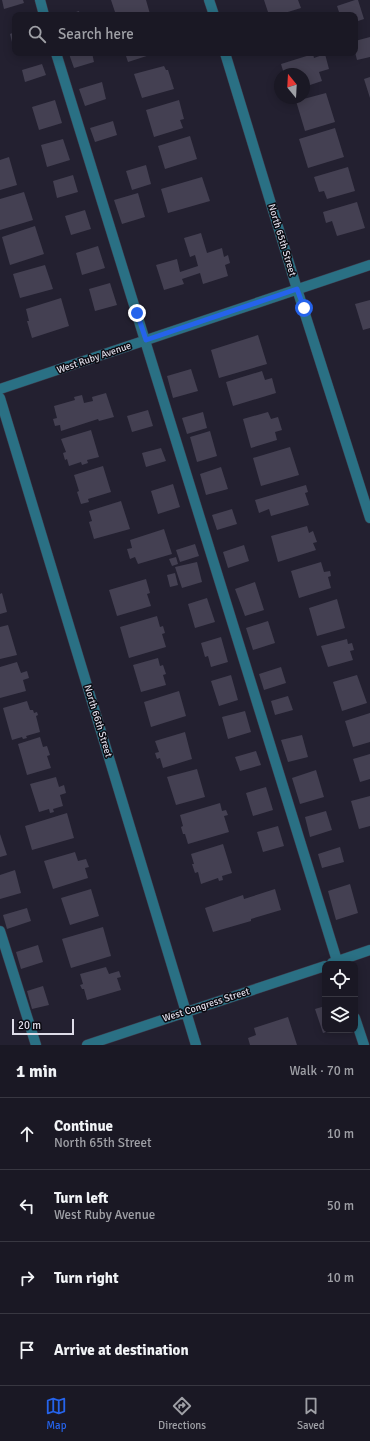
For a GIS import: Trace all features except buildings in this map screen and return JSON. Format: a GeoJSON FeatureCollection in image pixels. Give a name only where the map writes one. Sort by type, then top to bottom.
{"type":"FeatureCollection","features":[{"type":"Feature","properties":{"kind":"street"},"geometry":{"type":"LineString","coordinates":[[40,0],[43,12]]}},
{"type":"Feature","properties":{"kind":"street"},"geometry":{"type":"LineString","coordinates":[[209,0],[213,12]]}},
{"type":"Feature","properties":{"kind":"street"},"geometry":{"type":"LineString","coordinates":[[57,56],[146,340],[334,961]]}},
{"type":"Feature","properties":{"kind":"street","name":"North 65th Street"},"geometry":{"type":"LineString","coordinates":[[226,56],[297,289],[370,518]]}},
{"type":"Feature","properties":{"kind":"street","name":"West Ruby Avenue"},"geometry":{"type":"LineString","coordinates":[[0,389],[370,265]]}},
{"type":"Feature","properties":{"kind":"street","name":"North 66th Street"},"geometry":{"type":"LineString","coordinates":[[0,398],[196,1045]]}},
{"type":"Feature","properties":{"kind":"street"},"geometry":{"type":"LineString","coordinates":[[0,932],[36,1045]]}},
{"type":"Feature","properties":{"kind":"street"},"geometry":{"type":"LineString","coordinates":[[340,961],[370,950]]}},
{"type":"Feature","properties":{"kind":"street","name":"West Congress Street"},"geometry":{"type":"LineString","coordinates":[[87,1045],[322,967]]}},
{"type":"Feature","properties":{"kind":"street"},"geometry":{"type":"LineString","coordinates":[[358,1027],[364,1045]]}},
{"type":"Feature","properties":{"kind":"route"},"geometry":{"type":"LineString","coordinates":[[137,313],[146,340],[297,289],[304,308]]}}]}
